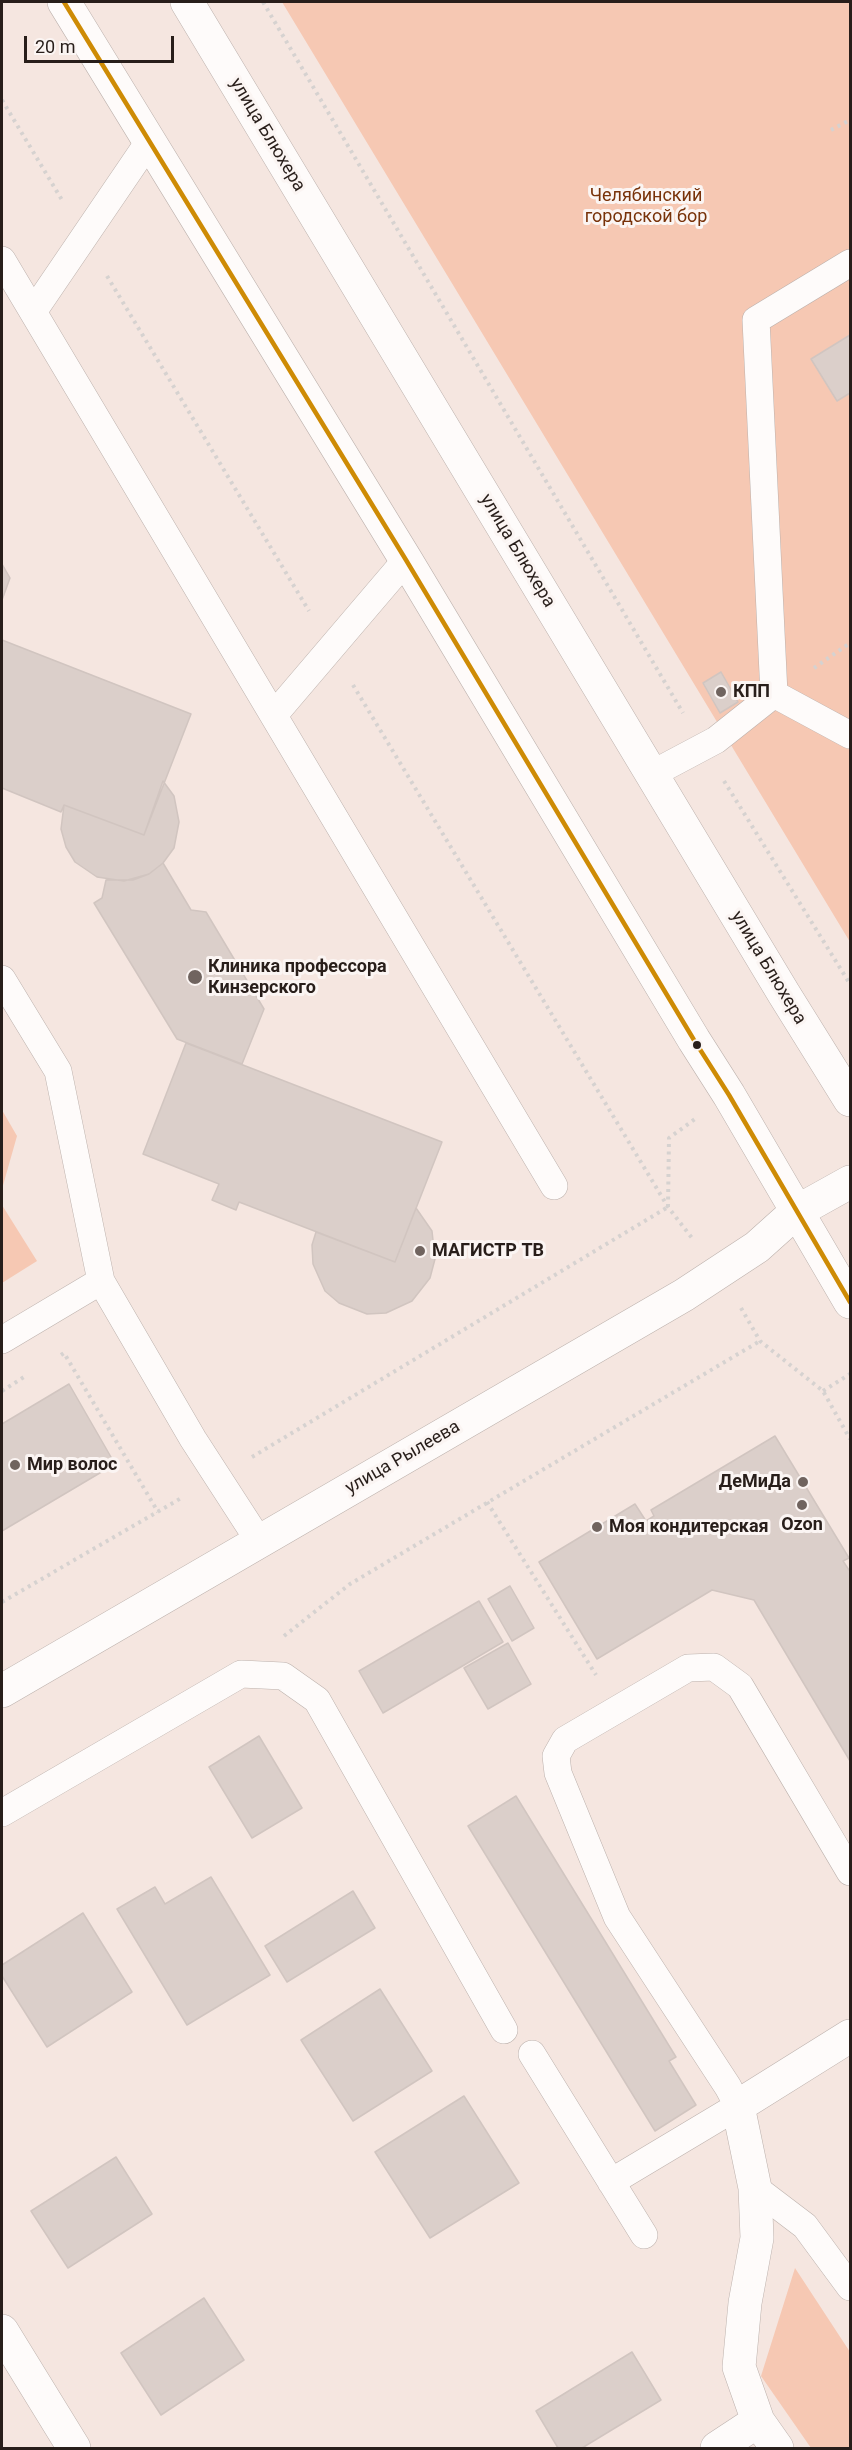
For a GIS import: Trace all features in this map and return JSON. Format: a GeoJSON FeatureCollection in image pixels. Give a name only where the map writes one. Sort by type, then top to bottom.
{"type":"FeatureCollection","features":[{"type":"Feature","properties":{"kind":"main road"},"geometry":{"type":"LineString","coordinates":[[64,2],[406,560],[729,1095],[850,1302]]}},
{"type":"Feature","properties":{"kind":"main road","name":"улица Блюхера"},"geometry":{"type":"LineString","coordinates":[[187,2],[814,1044],[850,1100]]}},
{"type":"Feature","properties":{"kind":"main road","name":"улица Рылеева"},"geometry":{"type":"LineString","coordinates":[[2,1691],[684,1295],[757,1247],[796,1212],[850,1182]]}},
{"type":"Feature","properties":{"kind":"main road"},"geometry":{"type":"LineString","coordinates":[[777,2448],[758,2421],[739,2367],[745,2303],[757,2238],[755,2188],[738,2106],[850,2036]]}},
{"type":"Feature","properties":{"kind":"main road"},"geometry":{"type":"LineString","coordinates":[[2,2331],[74,2448]]}},
{"type":"Feature","properties":{"kind":"main road"},"geometry":{"type":"LineString","coordinates":[[717,2448],[758,2421]]}},
{"type":"Feature","properties":{"kind":"lane"},"geometry":{"type":"LineString","coordinates":[[33,312],[150,140]]}},
{"type":"Feature","properties":{"kind":"lane"},"geometry":{"type":"LineString","coordinates":[[2,260],[554,1186]]}},
{"type":"Feature","properties":{"kind":"lane"},"geometry":{"type":"LineString","coordinates":[[774,694],[756,320],[850,263]]}},
{"type":"Feature","properties":{"kind":"lane"},"geometry":{"type":"LineString","coordinates":[[274,715],[406,560]]}},
{"type":"Feature","properties":{"kind":"lane"},"geometry":{"type":"LineString","coordinates":[[652,774],[721,736],[774,694]]}},
{"type":"Feature","properties":{"kind":"lane"},"geometry":{"type":"LineString","coordinates":[[774,694],[850,735]]}},
{"type":"Feature","properties":{"kind":"lane"},"geometry":{"type":"LineString","coordinates":[[2,979],[58,1071],[101,1281],[217,1478],[259,1541]]}},
{"type":"Feature","properties":{"kind":"lane"},"geometry":{"type":"LineString","coordinates":[[2,1340],[101,1281]]}},
{"type":"Feature","properties":{"kind":"lane"},"geometry":{"type":"LineString","coordinates":[[611,2182],[738,2106],[728,2087],[617,1917],[558,1773],[556,1756],[565,1740],[688,1668],[714,1667],[740,1686],[850,1872]]}},
{"type":"Feature","properties":{"kind":"lane"},"geometry":{"type":"LineString","coordinates":[[2,1813],[241,1674],[283,1676],[317,1700],[504,2030]]}},
{"type":"Feature","properties":{"kind":"lane"},"geometry":{"type":"LineString","coordinates":[[532,2054],[644,2235]]}},
{"type":"Feature","properties":{"kind":"lane"},"geometry":{"type":"LineString","coordinates":[[755,2188],[805,2226],[850,2287]]}},
{"type":"Feature","properties":{"kind":"path"},"geometry":{"type":"LineString","coordinates":[[263,2],[703,746],[850,984]]}},
{"type":"Feature","properties":{"kind":"path"},"geometry":{"type":"LineString","coordinates":[[831,130],[850,120]]}},
{"type":"Feature","properties":{"kind":"path"},"geometry":{"type":"LineString","coordinates":[[2,1602],[217,1478],[668,1208],[720,1272],[760,1341],[823,1391],[850,1438]]}},
{"type":"Feature","properties":{"kind":"path"},"geometry":{"type":"LineString","coordinates":[[241,1674],[295,1626],[350,1584],[760,1341]]}},
{"type":"Feature","properties":{"kind":"path"},"geometry":{"type":"LineString","coordinates":[[55,1359],[64,1353],[158,1512]]}},
{"type":"Feature","properties":{"kind":"path"},"geometry":{"type":"LineString","coordinates":[[823,1391],[850,1374]]}},
{"type":"Feature","properties":{"kind":"path"},"geometry":{"type":"LineString","coordinates":[[2,1391],[28,1375]]}},
{"type":"Feature","properties":{"kind":"path"},"geometry":{"type":"LineString","coordinates":[[487,1502],[618,1709]]}},
{"type":"Feature","properties":{"kind":"green space","name":"Челябинский городской бор"},"geometry":{"type":"Polygon","coordinates":[[[282,2],[850,2],[850,942],[282,2]]]}},
{"type":"Feature","properties":{"kind":"green space"},"geometry":{"type":"Polygon","coordinates":[[[2,1110],[17,1136],[2,1189],[2,1110]]]}},
{"type":"Feature","properties":{"kind":"green space"},"geometry":{"type":"Polygon","coordinates":[[[2,1205],[37,1261],[2,1283],[2,1205]]]}},
{"type":"Feature","properties":{"kind":"green space"},"geometry":{"type":"Polygon","coordinates":[[[795,2268],[850,2352],[850,2448],[811,2448],[761,2376],[795,2268]]]}},
{"type":"Feature","properties":{"kind":"building"},"geometry":{"type":"Polygon","coordinates":[[[850,335],[850,393],[837,401],[811,359],[850,335]]]}},
{"type":"Feature","properties":{"kind":"building"},"geometry":{"type":"Polygon","coordinates":[[[2,564],[10,578],[2,600],[2,564]]]}},
{"type":"Feature","properties":{"kind":"building"},"geometry":{"type":"Polygon","coordinates":[[[2,640],[191,714],[144,835],[64,805],[61,812],[2,788],[2,640]]]}},
{"type":"Feature","properties":{"kind":"building","name":"КПП"},"geometry":{"type":"Polygon","coordinates":[[[721,672],[738,702],[720,713],[703,683],[721,672]]]}},
{"type":"Feature","properties":{"kind":"building"},"geometry":{"type":"Polygon","coordinates":[[[163,781],[174,796],[179,822],[174,848],[163,863],[149,874],[124,881],[97,877],[75,862],[66,847],[61,829],[64,805],[144,835],[163,781]]]}},
{"type":"Feature","properties":{"kind":"building"},"geometry":{"type":"Polygon","coordinates":[[[163,863],[191,910],[206,912],[264,1009],[242,1064],[177,1039],[94,903],[102,898],[106,880],[133,880],[149,874],[163,863]]]}},
{"type":"Feature","properties":{"kind":"building"},"geometry":{"type":"Polygon","coordinates":[[[186,1043],[442,1142],[395,1262],[239,1202],[236,1210],[212,1200],[219,1184],[143,1154],[186,1043]]]}},
{"type":"Feature","properties":{"kind":"building"},"geometry":{"type":"Polygon","coordinates":[[[416,1208],[432,1231],[435,1259],[430,1278],[412,1301],[386,1313],[367,1314],[339,1303],[325,1291],[313,1264],[312,1245],[316,1232],[395,1262],[416,1208]]]}},
{"type":"Feature","properties":{"kind":"building"},"geometry":{"type":"Polygon","coordinates":[[[69,1384],[115,1464],[2,1531],[2,1424],[69,1384]]]}},
{"type":"Feature","properties":{"kind":"building"},"geometry":{"type":"Polygon","coordinates":[[[775,1436],[849,1558],[843,1561],[850,1569],[850,1761],[754,1600],[712,1590],[597,1659],[539,1562],[635,1504],[646,1521],[654,1516],[651,1510],[775,1436]]]}},
{"type":"Feature","properties":{"kind":"building"},"geometry":{"type":"Polygon","coordinates":[[[510,1586],[534,1628],[512,1641],[488,1599],[510,1586]]]}},
{"type":"Feature","properties":{"kind":"building"},"geometry":{"type":"Polygon","coordinates":[[[479,1601],[503,1642],[383,1713],[359,1671],[479,1601]]]}},
{"type":"Feature","properties":{"kind":"building"},"geometry":{"type":"Polygon","coordinates":[[[508,1643],[531,1684],[488,1709],[464,1668],[508,1643]]]}},
{"type":"Feature","properties":{"kind":"building"},"geometry":{"type":"Polygon","coordinates":[[[259,1736],[302,1808],[252,1838],[209,1767],[259,1736]]]}},
{"type":"Feature","properties":{"kind":"building"},"geometry":{"type":"Polygon","coordinates":[[[516,1796],[676,2057],[669,2061],[696,2105],[655,2131],[468,1826],[516,1796]]]}},
{"type":"Feature","properties":{"kind":"building"},"geometry":{"type":"Polygon","coordinates":[[[211,1877],[270,1975],[187,2025],[117,1909],[155,1887],[165,1904],[211,1877]]]}},
{"type":"Feature","properties":{"kind":"building"},"geometry":{"type":"Polygon","coordinates":[[[353,1891],[375,1928],[287,1982],[265,1946],[353,1891]]]}},
{"type":"Feature","properties":{"kind":"building"},"geometry":{"type":"Polygon","coordinates":[[[83,1913],[132,1992],[47,2047],[2,1976],[2,1965],[83,1913]]]}},
{"type":"Feature","properties":{"kind":"building"},"geometry":{"type":"Polygon","coordinates":[[[380,1989],[432,2071],[353,2121],[301,2040],[380,1989]]]}},
{"type":"Feature","properties":{"kind":"building"},"geometry":{"type":"Polygon","coordinates":[[[464,2096],[519,2183],[430,2238],[375,2152],[464,2096]]]}},
{"type":"Feature","properties":{"kind":"building"},"geometry":{"type":"Polygon","coordinates":[[[116,2157],[152,2214],[68,2268],[31,2211],[116,2157]]]}},
{"type":"Feature","properties":{"kind":"building"},"geometry":{"type":"Polygon","coordinates":[[[204,2298],[244,2360],[161,2415],[121,2353],[204,2298]]]}},
{"type":"Feature","properties":{"kind":"building"},"geometry":{"type":"Polygon","coordinates":[[[632,2352],[661,2400],[582,2448],[558,2448],[536,2411],[632,2352]]]}},
{"type":"Feature","properties":{"kind":"transit line"},"geometry":{"type":"LineString","coordinates":[[64,2],[406,560],[729,1095],[850,1302]]}},
{"type":"Feature","properties":{"kind":"place","name":"КПП"},"geometry":{"type":"Point","coordinates":[721,692]}},
{"type":"Feature","properties":{"kind":"place","name":"Клиника профессора Кинзерского"},"geometry":{"type":"Point","coordinates":[195,977]}},
{"type":"Feature","properties":{"kind":"place","name":"МАГИСТР ТВ"},"geometry":{"type":"Point","coordinates":[420,1251]}},
{"type":"Feature","properties":{"kind":"place","name":"Мир волос"},"geometry":{"type":"Point","coordinates":[15,1465]}},
{"type":"Feature","properties":{"kind":"place","name":"ДеМиДа"},"geometry":{"type":"Point","coordinates":[803,1482]}},
{"type":"Feature","properties":{"kind":"place","name":"Ozon"},"geometry":{"type":"Point","coordinates":[802,1505]}},
{"type":"Feature","properties":{"kind":"place","name":"Моя кондитерская"},"geometry":{"type":"Point","coordinates":[597,1527]}}]}
